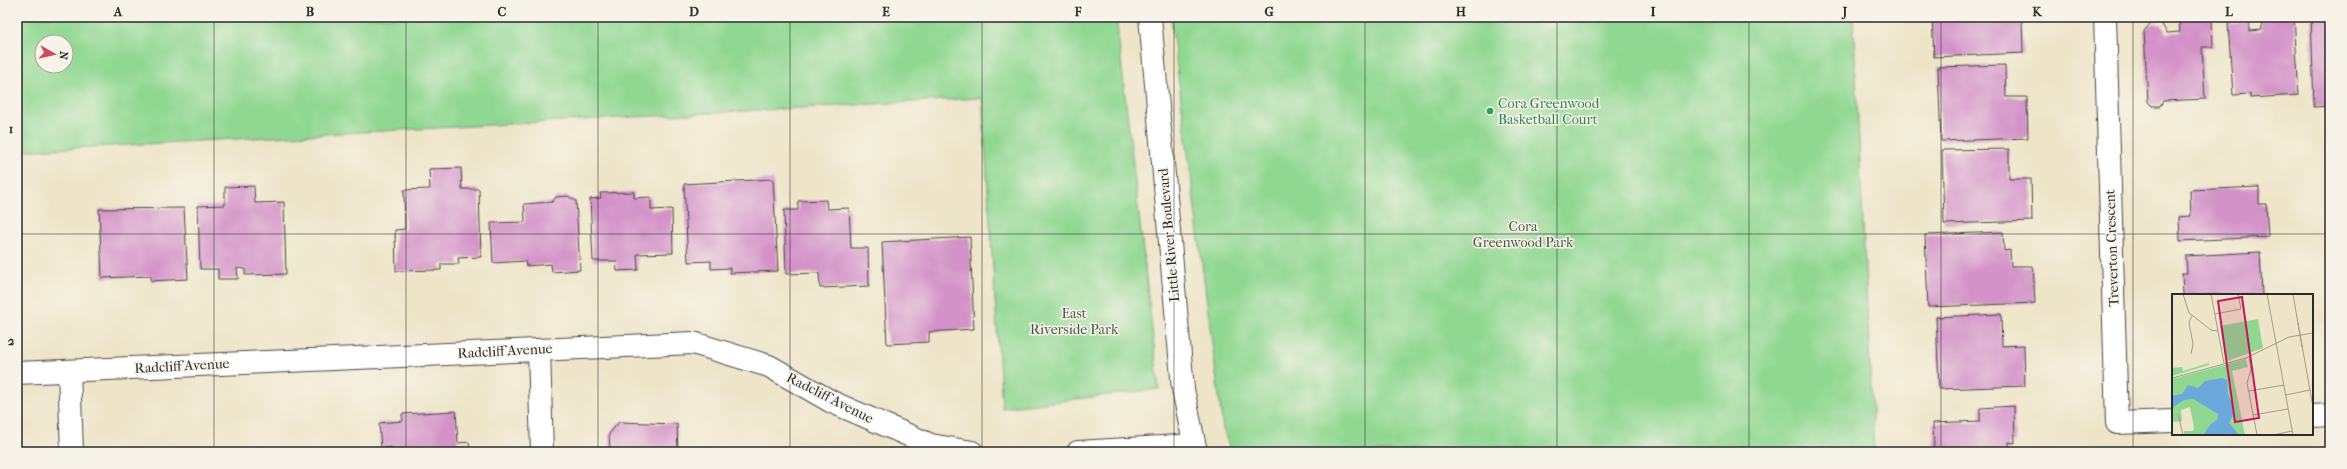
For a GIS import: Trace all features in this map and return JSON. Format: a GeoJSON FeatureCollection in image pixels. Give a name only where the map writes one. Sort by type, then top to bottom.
{"type":"FeatureCollection","features":[{"type":"Feature","properties":{"kind":"street","name":"Little River Boulevard"},"geometry":{"type":"LineString","coordinates":[[1150,17],[1183,389],[1195,449]]}},
{"type":"Feature","properties":{"kind":"street","name":"Treverton Crescent"},"geometry":{"type":"LineString","coordinates":[[2105,17],[2117,423],[2172,421]]}},
{"type":"Feature","properties":{"kind":"street","name":"Radcliff Avenue"},"geometry":{"type":"LineString","coordinates":[[17,373],[694,343],[769,366],[832,402],[931,445],[972,452]]}},
{"type":"Feature","properties":{"kind":"street"},"geometry":{"type":"LineString","coordinates":[[539,350],[542,452]]}},
{"type":"Feature","properties":{"kind":"street"},"geometry":{"type":"LineString","coordinates":[[69,371],[72,452]]}},
{"type":"Feature","properties":{"kind":"street"},"geometry":{"type":"LineString","coordinates":[[2313,416],[2330,415]]}},
{"type":"Feature","properties":{"kind":"street"},"geometry":{"type":"LineString","coordinates":[[1078,452],[1195,449]]}},
{"type":"Feature","properties":{"kind":"green space","name":"East Riverside Park"},"geometry":{"type":"Polygon","coordinates":[[[17,17],[1116,17],[1159,389],[1002,408],[982,98],[17,151],[17,17]]]}},
{"type":"Feature","properties":{"kind":"green space","name":"Cora Greenwood Park"},"geometry":{"type":"Polygon","coordinates":[[[1175,17],[1853,17],[1874,452],[1231,452],[1223,429],[1171,20],[1175,17]]]}},
{"type":"Feature","properties":{"kind":"building"},"geometry":{"type":"Polygon","coordinates":[[[1932,17],[2022,17],[2023,53],[1934,57],[1932,17]]]}},
{"type":"Feature","properties":{"kind":"building"},"geometry":{"type":"Polygon","coordinates":[[[2179,17],[2212,17],[2213,47],[2202,47],[2205,99],[2163,101],[2160,106],[2152,106],[2148,102],[2144,31],[2150,24],[2161,23],[2167,33],[2180,32],[2179,17]]]}},
{"type":"Feature","properties":{"kind":"building"},"geometry":{"type":"Polygon","coordinates":[[[2261,17],[2294,17],[2299,95],[2250,98],[2250,94],[2233,95],[2228,23],[2249,21],[2249,31],[2262,30],[2261,17]]]}},
{"type":"Feature","properties":{"kind":"building"},"geometry":{"type":"Polygon","coordinates":[[[2311,17],[2330,17],[2330,106],[2314,107],[2311,17]]]}},
{"type":"Feature","properties":{"kind":"building"},"geometry":{"type":"Polygon","coordinates":[[[2005,65],[2006,97],[2027,97],[2028,138],[1941,141],[1938,67],[2005,65]]]}},
{"type":"Feature","properties":{"kind":"building"},"geometry":{"type":"Polygon","coordinates":[[[2009,149],[2009,179],[2031,179],[2032,221],[1944,224],[1942,150],[2009,149]]]}},
{"type":"Feature","properties":{"kind":"building"},"geometry":{"type":"Polygon","coordinates":[[[461,168],[462,189],[479,189],[481,257],[458,258],[459,264],[441,264],[441,270],[396,271],[395,230],[405,229],[404,190],[430,189],[429,169],[461,168]]]}},
{"type":"Feature","properties":{"kind":"building"},"geometry":{"type":"Polygon","coordinates":[[[773,179],[778,271],[730,273],[730,268],[711,269],[711,261],[688,262],[684,184],[773,179]]]}},
{"type":"Feature","properties":{"kind":"building"},"geometry":{"type":"Polygon","coordinates":[[[254,186],[255,203],[284,202],[286,274],[245,275],[245,269],[237,268],[238,279],[218,279],[218,269],[200,269],[198,206],[225,205],[225,187],[254,186]]]}},
{"type":"Feature","properties":{"kind":"building"},"geometry":{"type":"Polygon","coordinates":[[[2259,187],[2259,204],[2266,204],[2268,237],[2180,241],[2179,217],[2191,216],[2190,190],[2259,187]]]}},
{"type":"Feature","properties":{"kind":"building"},"geometry":{"type":"Polygon","coordinates":[[[634,192],[634,198],[651,197],[651,210],[672,209],[673,253],[637,254],[638,270],[617,271],[616,261],[593,261],[590,199],[601,198],[600,193],[634,192]]]}},
{"type":"Feature","properties":{"kind":"building"},"geometry":{"type":"Polygon","coordinates":[[[568,196],[576,201],[580,270],[552,272],[551,264],[526,266],[525,261],[493,263],[491,223],[525,222],[524,204],[552,202],[556,197],[568,196]]]}},
{"type":"Feature","properties":{"kind":"building"},"geometry":{"type":"Polygon","coordinates":[[[826,200],[827,209],[849,208],[851,248],[868,248],[869,286],[820,288],[819,273],[786,274],[784,210],[798,210],[798,201],[826,200]]]}},
{"type":"Feature","properties":{"kind":"building"},"geometry":{"type":"Polygon","coordinates":[[[184,208],[188,279],[151,281],[151,276],[102,278],[99,209],[184,208]]]}},
{"type":"Feature","properties":{"kind":"building"},"geometry":{"type":"Polygon","coordinates":[[[2003,232],[2004,251],[2010,250],[2011,266],[2033,266],[2035,303],[1928,307],[1925,235],[2003,232]]]}},
{"type":"Feature","properties":{"kind":"building"},"geometry":{"type":"Polygon","coordinates":[[[970,237],[974,329],[929,332],[929,342],[887,344],[882,242],[970,237]]]}},
{"type":"Feature","properties":{"kind":"building"},"geometry":{"type":"Polygon","coordinates":[[[2260,252],[2262,294],[2183,294],[2182,273],[2187,273],[2186,256],[2260,252]]]}},
{"type":"Feature","properties":{"kind":"building"},"geometry":{"type":"Polygon","coordinates":[[[2001,314],[2002,346],[2024,345],[2025,386],[1939,389],[1936,317],[2001,314]]]}},
{"type":"Feature","properties":{"kind":"building"},"geometry":{"type":"Polygon","coordinates":[[[2014,406],[2015,443],[2009,442],[2009,452],[1934,452],[1933,423],[1980,421],[1980,408],[2014,406]]]}},
{"type":"Feature","properties":{"kind":"building"},"geometry":{"type":"Polygon","coordinates":[[[456,411],[458,443],[469,442],[470,452],[391,452],[391,447],[381,448],[379,423],[403,421],[402,414],[456,411]]]}},
{"type":"Feature","properties":{"kind":"building"},"geometry":{"type":"Polygon","coordinates":[[[619,422],[677,424],[678,452],[610,452],[609,434],[619,422]]]}},
{"type":"Feature","properties":{"kind":"building"},"geometry":{"type":"Polygon","coordinates":[[[204,449],[204,452],[171,452],[171,451],[204,449]]]}},
{"type":"Feature","properties":{"kind":"building"},"geometry":{"type":"Polygon","coordinates":[[[779,449],[779,452],[736,452],[736,451],[779,449]]]}},
{"type":"Feature","properties":{"kind":"place","name":"Cora Greenwood Basketball Court"},"geometry":{"type":"Point","coordinates":[1490,111]}}]}
